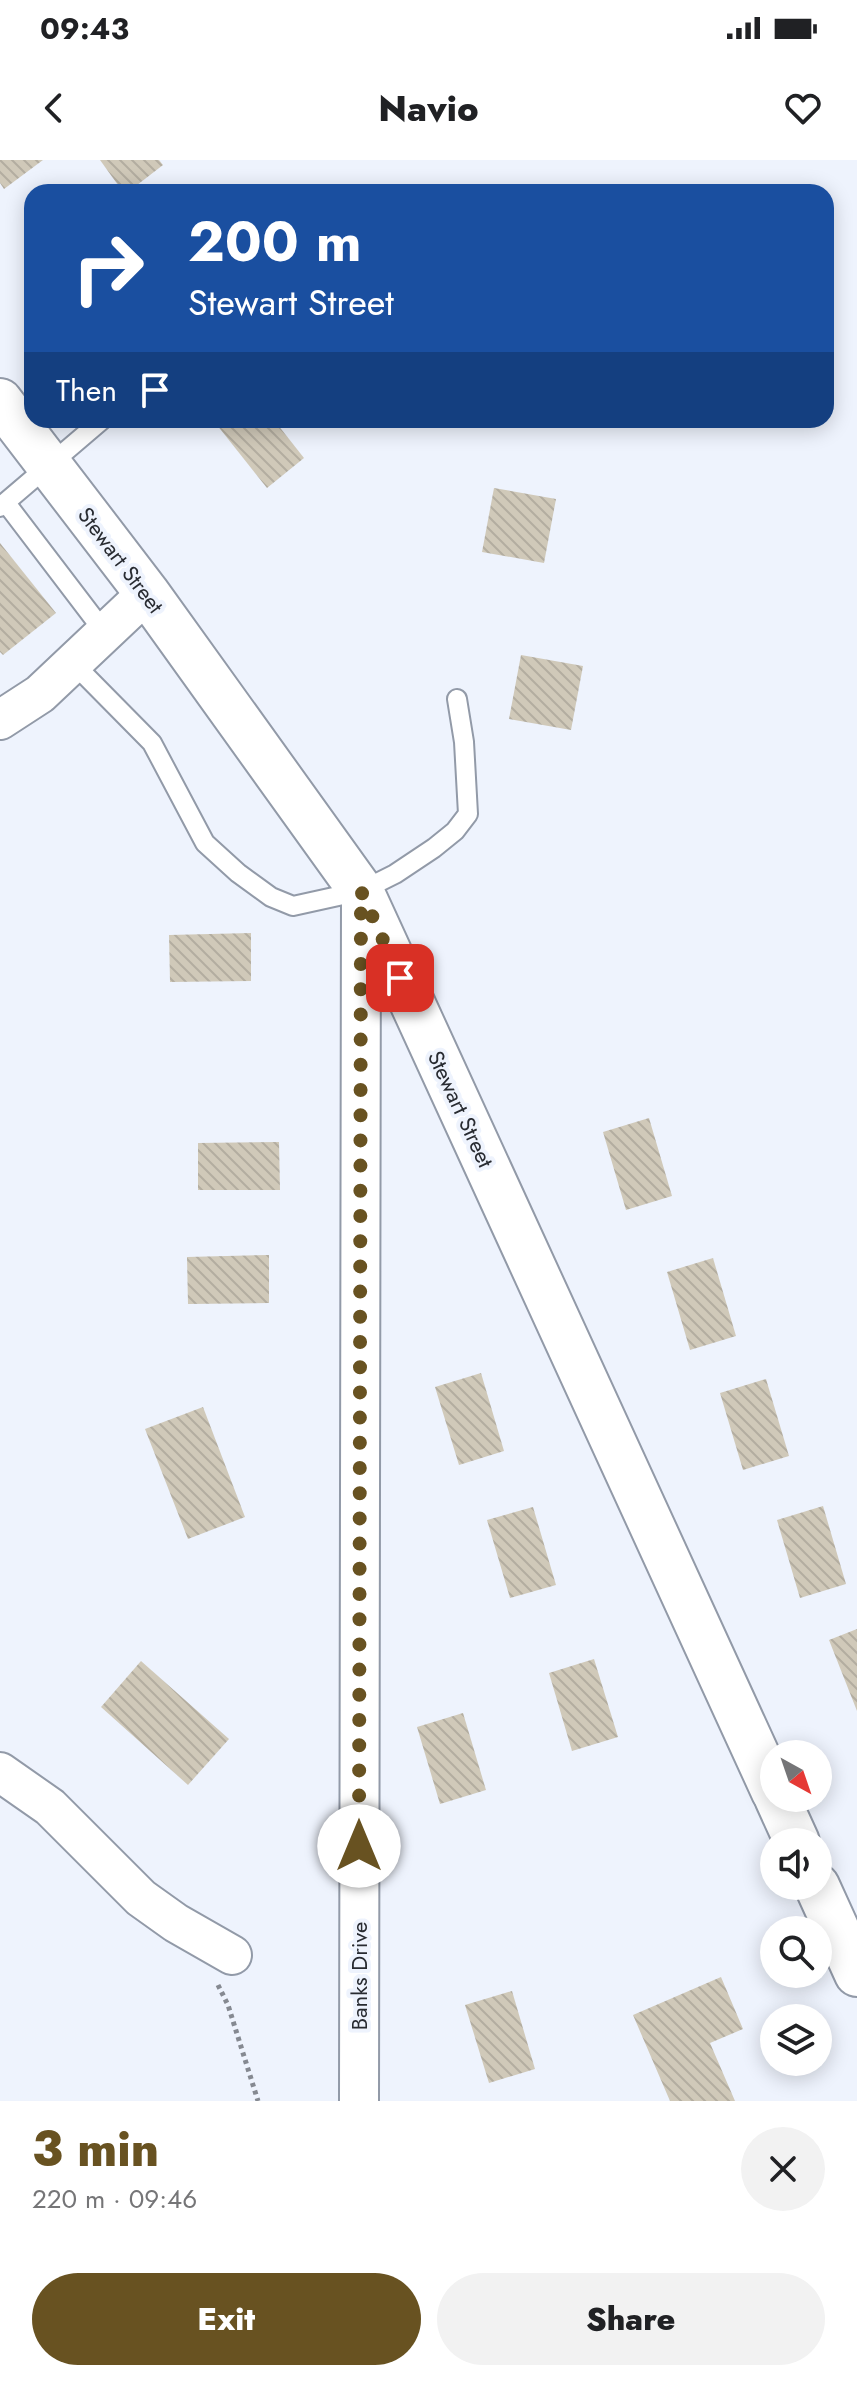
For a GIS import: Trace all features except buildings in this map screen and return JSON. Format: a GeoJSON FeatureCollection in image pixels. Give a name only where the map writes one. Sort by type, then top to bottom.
{"type":"FeatureCollection","features":[{"type":"Feature","properties":{"kind":"street","name":"Stewart Street"},"geometry":{"type":"LineString","coordinates":[[0,401],[147,593],[361,891],[760,1761]]}},
{"type":"Feature","properties":{"kind":"street"},"geometry":{"type":"LineString","coordinates":[[0,720],[40,694],[147,593]]}},
{"type":"Feature","properties":{"kind":"street","name":"Banks Drive"},"geometry":{"type":"LineString","coordinates":[[359,2101],[361,891]]}},
{"type":"Feature","properties":{"kind":"street"},"geometry":{"type":"LineString","coordinates":[[0,1772],[50,1807],[141,1898],[176,1923],[224,1968]]}},
{"type":"Feature","properties":{"kind":"street"},"geometry":{"type":"LineString","coordinates":[[823,1900],[857,1974]]}},
{"type":"Feature","properties":{"kind":"lane"},"geometry":{"type":"LineString","coordinates":[[93,428],[3,505],[105,633]]}},
{"type":"Feature","properties":{"kind":"lane"},"geometry":{"type":"LineString","coordinates":[[73,663],[152,743],[205,843],[271,897],[293,906],[361,891],[395,874],[455,831],[468,814],[464,742],[457,699]]}},
{"type":"Feature","properties":{"kind":"path"},"geometry":{"type":"LineString","coordinates":[[224,1968],[228,2005],[258,2101]]}},
{"type":"Feature","properties":{"kind":"route"},"geometry":{"type":"LineString","coordinates":[[359,1846],[361,891],[400,978]]}}]}
